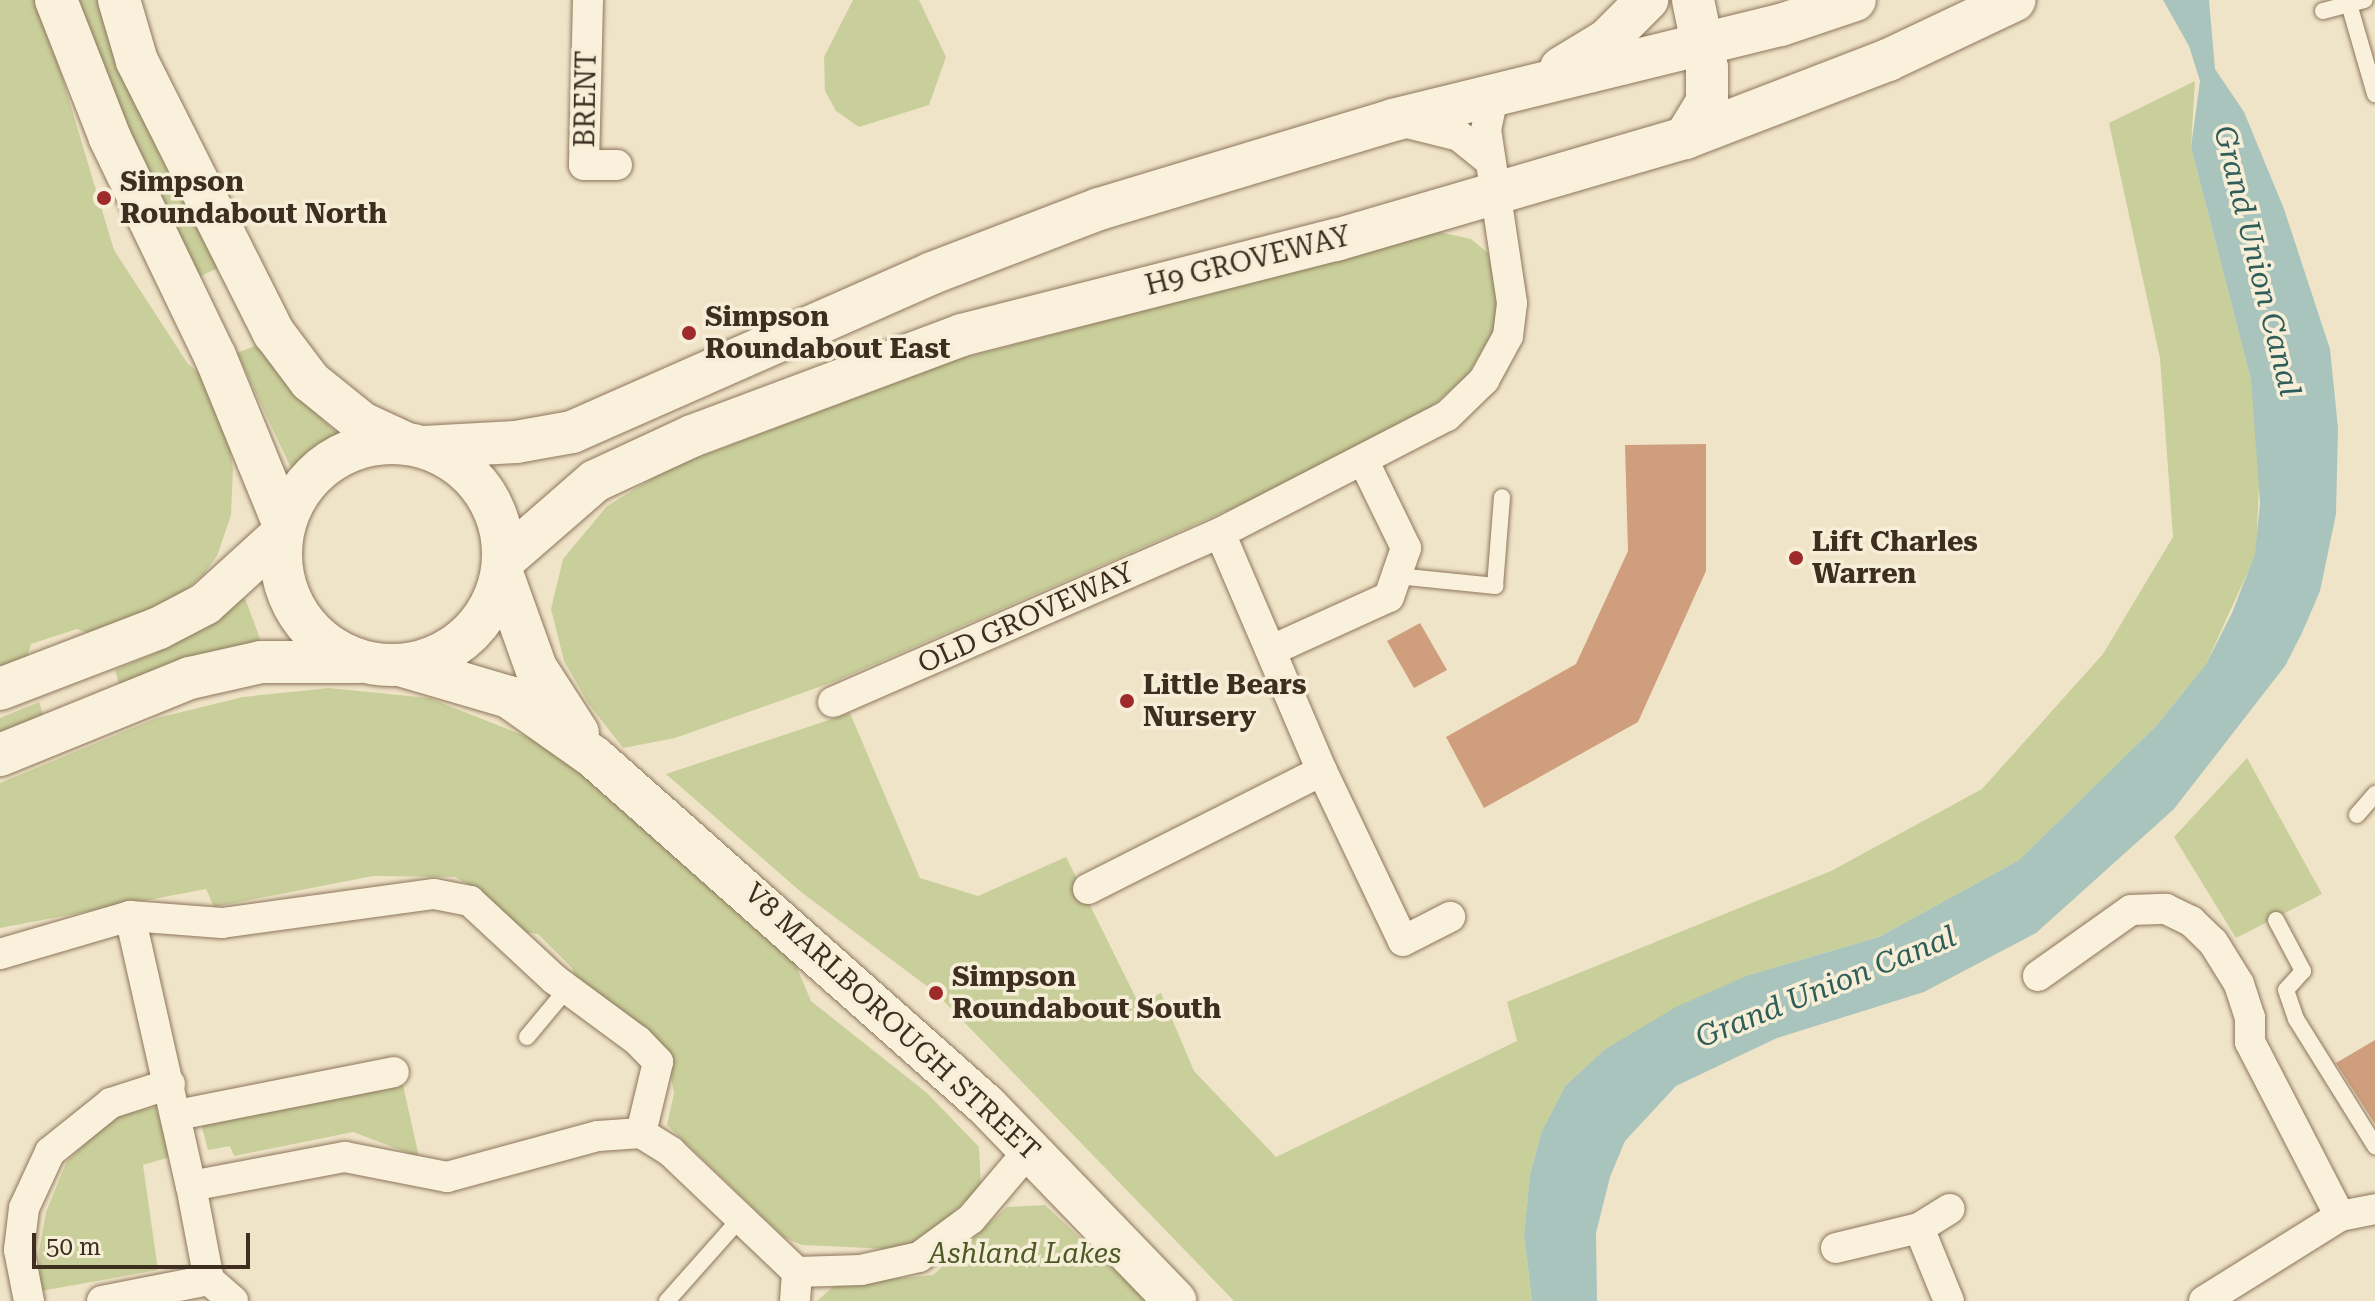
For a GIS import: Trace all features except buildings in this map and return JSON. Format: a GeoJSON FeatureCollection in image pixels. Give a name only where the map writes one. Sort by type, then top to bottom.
{"type":"FeatureCollection","features":[{"type":"Feature","properties":{"kind":"street"},"geometry":{"type":"LineString","coordinates":[[56,0],[105,126],[215,356],[283,530],[284,576],[299,615],[317,636],[384,663]]}},
{"type":"Feature","properties":{"kind":"street"},"geometry":{"type":"LineString","coordinates":[[0,755],[52,737],[190,678],[261,662],[384,663],[429,658],[466,635],[493,601],[502,567],[499,524],[484,490],[458,464],[362,423],[310,381],[274,333],[239,270],[137,61],[119,0]]}},
{"type":"Feature","properties":{"kind":"street","name":"BRENT"},"geometry":{"type":"LineString","coordinates":[[588,0],[584,165],[617,165]]}},
{"type":"Feature","properties":{"kind":"street"},"geometry":{"type":"LineString","coordinates":[[1618,51],[1647,0]]}},
{"type":"Feature","properties":{"kind":"street"},"geometry":{"type":"LineString","coordinates":[[1676,141],[1707,102],[1705,56],[1693,0]]}},
{"type":"Feature","properties":{"kind":"street"},"geometry":{"type":"LineString","coordinates":[[11,684],[95,653],[205,604],[283,530],[310,478],[331,461],[368,446],[516,442],[572,432],[1009,243],[1233,165],[1511,91],[1618,51],[1705,56],[1855,0]]}},
{"type":"Feature","properties":{"kind":"street","name":"H9 GROVEWAY"},"geometry":{"type":"LineString","coordinates":[[502,567],[595,481],[692,436],[962,335],[1492,178],[1581,170],[1676,141],[1797,96],[2015,0]]}},
{"type":"Feature","properties":{"kind":"street"},"geometry":{"type":"LineString","coordinates":[[1705,56],[1745,91],[1797,96]]}},
{"type":"Feature","properties":{"kind":"street","name":"OLD GROVEWAY"},"geometry":{"type":"LineString","coordinates":[[833,702],[1220,533],[1447,416],[1484,380],[1508,336],[1512,303],[1486,130],[1511,91]]}},
{"type":"Feature","properties":{"kind":"street"},"geometry":{"type":"LineString","coordinates":[[1393,120],[1448,131],[1475,146],[1492,178]]}},
{"type":"Feature","properties":{"kind":"street"},"geometry":{"type":"LineString","coordinates":[[1272,650],[1389,597],[1406,548],[1363,460]]}},
{"type":"Feature","properties":{"kind":"street"},"geometry":{"type":"LineString","coordinates":[[1220,533],[1322,771],[1403,941],[1450,917]]}},
{"type":"Feature","properties":{"kind":"street","name":"V8 MARLBOROUGH STREET"},"geometry":{"type":"LineString","coordinates":[[502,567],[536,668],[595,758]]}},
{"type":"Feature","properties":{"kind":"street","name":"V8 MARLBOROUGH STREET"},"geometry":{"type":"LineString","coordinates":[[384,663],[509,697],[595,758],[787,924],[1031,1148],[1175,1301]]}},
{"type":"Feature","properties":{"kind":"street"},"geometry":{"type":"LineString","coordinates":[[1088,889],[1322,771]]}},
{"type":"Feature","properties":{"kind":"street"},"geometry":{"type":"LineString","coordinates":[[0,954],[130,916],[250,921],[434,894],[470,901],[567,989],[658,1062],[641,1133]]}},
{"type":"Feature","properties":{"kind":"street"},"geometry":{"type":"LineString","coordinates":[[2038,976],[2131,910],[2166,909],[2191,921],[2213,942],[2239,984],[2250,1017],[2250,1042],[2340,1216]]}},
{"type":"Feature","properties":{"kind":"street"},"geometry":{"type":"LineString","coordinates":[[130,916],[177,1115],[209,1280],[233,1301]]}},
{"type":"Feature","properties":{"kind":"street"},"geometry":{"type":"LineString","coordinates":[[177,1115],[394,1072]]}},
{"type":"Feature","properties":{"kind":"street"},"geometry":{"type":"LineString","coordinates":[[29,1301],[19,1250],[24,1208],[50,1152],[111,1103],[170,1084]]}},
{"type":"Feature","properties":{"kind":"street"},"geometry":{"type":"LineString","coordinates":[[191,1186],[345,1157],[447,1177],[598,1136],[641,1133],[671,1152],[796,1286],[919,1257],[971,1219],[1031,1148]]}},
{"type":"Feature","properties":{"kind":"street"},"geometry":{"type":"LineString","coordinates":[[1836,1248],[1919,1228],[1949,1209]]}},
{"type":"Feature","properties":{"kind":"street"},"geometry":{"type":"LineString","coordinates":[[2204,1301],[2340,1216],[2375,1209]]}},
{"type":"Feature","properties":{"kind":"street"},"geometry":{"type":"LineString","coordinates":[[1919,1228],[1949,1301]]}},
{"type":"Feature","properties":{"kind":"street"},"geometry":{"type":"LineString","coordinates":[[102,1301],[209,1280]]}},
{"type":"Feature","properties":{"kind":"lane"},"geometry":{"type":"LineString","coordinates":[[2323,11],[2357,2],[2375,94]]}},
{"type":"Feature","properties":{"kind":"lane"},"geometry":{"type":"LineString","coordinates":[[1397,576],[1495,586],[1502,497]]}},
{"type":"Feature","properties":{"kind":"lane"},"geometry":{"type":"LineString","coordinates":[[2357,815],[2375,794]]}},
{"type":"Feature","properties":{"kind":"lane"},"geometry":{"type":"LineString","coordinates":[[2276,920],[2303,971],[2286,990],[2296,1019],[2375,1146]]}},
{"type":"Feature","properties":{"kind":"lane"},"geometry":{"type":"LineString","coordinates":[[527,1037],[567,989]]}},
{"type":"Feature","properties":{"kind":"lane"},"geometry":{"type":"LineString","coordinates":[[667,1301],[738,1221]]}},
{"type":"Feature","properties":{"kind":"green space"},"geometry":{"type":"Polygon","coordinates":[[[0,0],[39,0],[114,250],[188,364],[209,381],[228,433],[233,469],[231,515],[217,556],[204,574],[166,607],[95,636],[77,629],[31,644],[24,667],[0,676],[0,0]]]}},
{"type":"Feature","properties":{"kind":"green space"},"geometry":{"type":"Polygon","coordinates":[[[74,0],[107,0],[218,268],[196,278],[108,101],[74,0]]]}},
{"type":"Feature","properties":{"kind":"green space"},"geometry":{"type":"Polygon","coordinates":[[[853,0],[919,0],[946,57],[929,105],[859,127],[836,111],[825,91],[824,57],[853,0]]]}},
{"type":"Feature","properties":{"kind":"green space"},"geometry":{"type":"Polygon","coordinates":[[[2195,81],[2191,147],[2251,380],[2260,465],[2256,554],[2206,664],[2157,725],[2019,860],[1879,937],[1746,976],[1604,1050],[1565,1086],[1541,1133],[1530,1175],[1524,1235],[1532,1301],[1234,1301],[936,993],[801,892],[666,774],[850,713],[920,878],[978,896],[1066,857],[1139,1004],[1161,993],[1194,1071],[1276,1157],[1517,1041],[1507,1002],[1831,871],[1982,789],[2103,654],[2173,537],[2160,358],[2109,123],[2195,81]]]}},
{"type":"Feature","properties":{"kind":"green space"},"geometry":{"type":"Polygon","coordinates":[[[1439,232],[1471,239],[1488,253],[1501,317],[1468,375],[1431,407],[1247,502],[836,681],[675,738],[623,748],[588,703],[564,661],[551,609],[563,559],[607,506],[670,468],[948,362],[1439,232]]]}},
{"type":"Feature","properties":{"kind":"green space"},"geometry":{"type":"Polygon","coordinates":[[[262,343],[302,400],[340,436],[291,468],[237,353],[262,343]]]}},
{"type":"Feature","properties":{"kind":"green space"},"geometry":{"type":"Polygon","coordinates":[[[245,598],[262,644],[119,684],[115,670],[158,652],[245,598]]]}},
{"type":"Feature","properties":{"kind":"green space"},"geometry":{"type":"Polygon","coordinates":[[[329,688],[429,698],[530,738],[579,765],[788,947],[811,1001],[927,1093],[979,1147],[981,1187],[912,1250],[802,1245],[785,1238],[667,1125],[674,1093],[665,1047],[579,987],[572,968],[538,934],[517,931],[485,894],[455,877],[373,876],[214,907],[206,889],[0,928],[0,783],[157,718],[243,697],[329,688]]]}},
{"type":"Feature","properties":{"kind":"green space"},"geometry":{"type":"Polygon","coordinates":[[[39,702],[44,717],[0,735],[0,718],[39,702]]]}},
{"type":"Feature","properties":{"kind":"green space"},"geometry":{"type":"Polygon","coordinates":[[[2247,758],[2322,894],[2236,938],[2174,837],[2247,758]]]}},
{"type":"Feature","properties":{"kind":"green space"},"geometry":{"type":"Polygon","coordinates":[[[401,1076],[419,1157],[353,1132],[234,1156],[230,1146],[208,1150],[199,1116],[401,1076]]]}},
{"type":"Feature","properties":{"kind":"green space"},"geometry":{"type":"Polygon","coordinates":[[[156,1107],[170,1157],[143,1165],[158,1270],[41,1291],[39,1251],[46,1212],[67,1161],[115,1116],[156,1107]]]}},
{"type":"Feature","properties":{"kind":"green space","name":"Ashland Lakes"},"geometry":{"type":"Polygon","coordinates":[[[1045,1205],[1148,1301],[817,1301],[836,1284],[933,1275],[1007,1207],[1045,1205]]]}},
{"type":"Feature","properties":{"kind":"water","name":"Grand Union Canal"},"geometry":{"type":"Polygon","coordinates":[[[2163,0],[2209,0],[2215,69],[2244,112],[2284,209],[2330,349],[2338,428],[2336,514],[2320,591],[2302,633],[2285,666],[2174,809],[2036,933],[1924,992],[1777,1038],[1676,1086],[1625,1141],[1610,1177],[1596,1233],[1597,1301],[1532,1301],[1524,1235],[1530,1175],[1541,1133],[1565,1086],[1604,1050],[1676,1007],[1746,976],[1879,937],[2019,860],[2157,725],[2206,664],[2232,613],[2255,554],[2260,503],[2251,380],[2191,147],[2200,81],[2189,46],[2163,0]]]}},
{"type":"Feature","properties":{"kind":"place","name":"Simpson Roundabout North"},"geometry":{"type":"Point","coordinates":[104,198]}},
{"type":"Feature","properties":{"kind":"place","name":"Simpson Roundabout East"},"geometry":{"type":"Point","coordinates":[689,333]}},
{"type":"Feature","properties":{"kind":"place","name":"Lift Charles Warren"},"geometry":{"type":"Point","coordinates":[1796,558]}},
{"type":"Feature","properties":{"kind":"place","name":"Little Bears Nursery"},"geometry":{"type":"Point","coordinates":[1127,701]}},
{"type":"Feature","properties":{"kind":"place","name":"Simpson Roundabout South"},"geometry":{"type":"Point","coordinates":[936,993]}}]}
